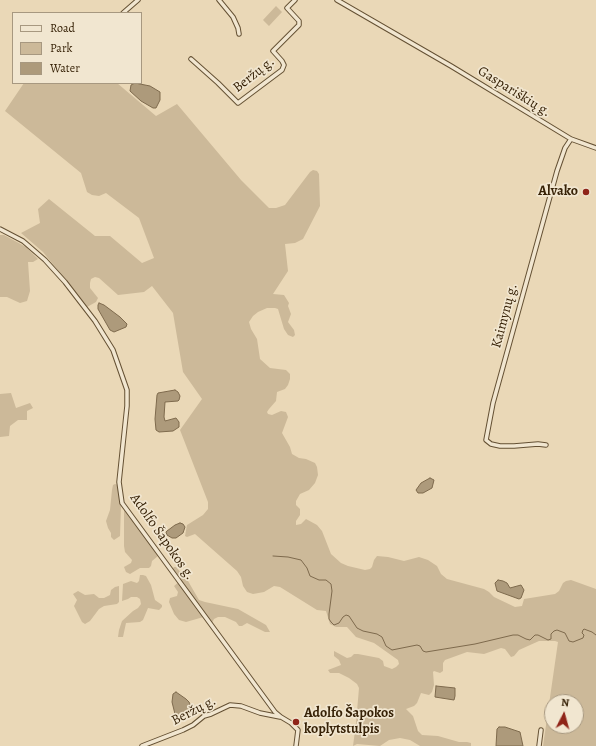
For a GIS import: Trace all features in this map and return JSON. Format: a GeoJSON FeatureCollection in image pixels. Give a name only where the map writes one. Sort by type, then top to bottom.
{"type":"FeatureCollection","features":[{"type":"Feature","properties":{"kind":"street"},"geometry":{"type":"LineString","coordinates":[[124,12],[138,0]]}},
{"type":"Feature","properties":{"kind":"street"},"geometry":{"type":"LineString","coordinates":[[219,0],[233,17],[239,34]]}},
{"type":"Feature","properties":{"kind":"street","name":"Beržų g."},"geometry":{"type":"LineString","coordinates":[[191,59],[218,82],[238,103],[282,70],[284,65],[273,52],[299,25],[299,21],[287,8],[295,0]]}},
{"type":"Feature","properties":{"kind":"street","name":"Gaspariškių g."},"geometry":{"type":"LineString","coordinates":[[337,0],[423,49],[570,139],[596,148]]}},
{"type":"Feature","properties":{"kind":"street","name":"Kaimynų g."},"geometry":{"type":"LineString","coordinates":[[546,445],[500,446],[491,444],[486,440],[493,403],[557,172],[565,148],[570,139]]}},
{"type":"Feature","properties":{"kind":"street","name":"Adolfo Šapokos g."},"geometry":{"type":"LineString","coordinates":[[0,229],[23,241],[45,260],[65,282],[95,321],[113,350],[127,390],[127,406],[119,482],[122,503],[275,712],[298,730],[296,746]]}},
{"type":"Feature","properties":{"kind":"street","name":"Beržų g."},"geometry":{"type":"LineString","coordinates":[[142,746],[183,730],[193,725],[204,716],[230,705],[241,706],[260,713],[281,718]]}},
{"type":"Feature","properties":{"kind":"street"},"geometry":{"type":"LineString","coordinates":[[539,746],[541,730]]}},
{"type":"Feature","properties":{"kind":"green space"},"geometry":{"type":"Polygon","coordinates":[[[276,6],[282,12],[269,26],[263,20],[276,6]]]}},
{"type":"Feature","properties":{"kind":"green space"},"geometry":{"type":"Polygon","coordinates":[[[23,84],[118,84],[156,116],[177,104],[241,180],[269,208],[276,208],[285,205],[310,172],[313,170],[317,171],[319,174],[320,206],[303,239],[295,243],[285,244],[288,271],[273,294],[284,295],[289,303],[288,306],[291,314],[288,322],[294,330],[295,335],[293,337],[288,335],[284,329],[278,309],[275,308],[267,308],[258,312],[249,322],[257,339],[260,359],[270,368],[286,370],[290,374],[288,385],[285,389],[277,392],[276,401],[267,412],[268,414],[272,415],[281,411],[286,412],[288,417],[282,433],[290,447],[292,454],[315,463],[317,467],[318,475],[315,483],[309,490],[300,494],[296,501],[296,505],[300,509],[300,515],[296,521],[296,525],[301,524],[306,519],[317,525],[322,531],[331,554],[341,563],[348,566],[365,570],[370,569],[377,556],[404,561],[419,557],[428,560],[437,566],[441,574],[447,579],[484,589],[494,597],[515,607],[522,606],[524,599],[555,594],[566,581],[571,580],[596,589],[596,746],[543,746],[545,734],[584,734],[584,694],[550,694],[558,642],[539,641],[519,650],[514,656],[511,657],[505,649],[501,648],[484,654],[467,652],[445,660],[443,663],[443,671],[440,673],[433,672],[434,685],[432,692],[429,695],[421,693],[417,703],[406,709],[413,716],[418,731],[422,735],[438,736],[459,742],[467,742],[471,743],[471,746],[420,746],[410,740],[400,738],[389,740],[380,746],[357,744],[353,746],[359,688],[357,684],[349,678],[339,673],[330,673],[328,670],[341,665],[339,660],[334,656],[334,651],[347,658],[354,654],[358,654],[379,658],[383,661],[384,666],[392,669],[399,664],[398,660],[374,643],[356,637],[347,627],[336,627],[330,624],[326,611],[317,610],[280,587],[274,586],[264,592],[253,594],[247,592],[237,571],[195,534],[187,537],[185,536],[187,525],[203,515],[208,509],[208,502],[180,430],[202,399],[183,372],[173,313],[152,286],[144,292],[118,295],[99,278],[95,277],[91,279],[90,288],[98,298],[96,302],[87,307],[43,252],[21,233],[40,223],[38,209],[49,199],[95,236],[110,236],[142,263],[154,258],[139,218],[106,193],[99,196],[92,195],[87,192],[81,173],[5,111],[23,84]]]}},
{"type":"Feature","properties":{"kind":"green space"},"geometry":{"type":"Polygon","coordinates":[[[0,235],[4,235],[26,247],[38,259],[33,262],[28,262],[30,291],[27,301],[20,303],[7,297],[0,297],[0,235]]]}},
{"type":"Feature","properties":{"kind":"green space"},"geometry":{"type":"Polygon","coordinates":[[[11,393],[16,408],[30,403],[33,408],[27,411],[27,420],[18,420],[10,426],[9,436],[0,437],[0,394],[11,393]]]}},
{"type":"Feature","properties":{"kind":"green space"},"geometry":{"type":"Polygon","coordinates":[[[113,485],[118,485],[121,506],[120,536],[114,540],[111,537],[106,521],[110,510],[113,485]]]}},
{"type":"Feature","properties":{"kind":"green space"},"geometry":{"type":"Polygon","coordinates":[[[124,510],[126,510],[158,556],[152,561],[149,568],[140,568],[130,574],[126,572],[124,567],[131,563],[132,560],[125,552],[124,546],[124,510]]]}},
{"type":"Feature","properties":{"kind":"green space"},"geometry":{"type":"Polygon","coordinates":[[[176,567],[188,581],[199,600],[238,609],[266,625],[270,632],[265,632],[247,623],[239,626],[236,622],[225,617],[218,617],[214,619],[212,623],[207,616],[186,622],[179,620],[174,614],[169,602],[170,598],[177,596],[178,592],[174,586],[180,581],[172,570],[176,567]]]}},
{"type":"Feature","properties":{"kind":"green space"},"geometry":{"type":"Polygon","coordinates":[[[140,575],[146,576],[151,585],[155,600],[162,605],[162,607],[159,610],[148,608],[143,620],[140,622],[126,623],[123,637],[118,637],[122,621],[141,604],[140,599],[137,597],[131,597],[122,601],[123,584],[131,581],[137,583],[140,575]]]}},
{"type":"Feature","properties":{"kind":"green space"},"geometry":{"type":"Polygon","coordinates":[[[119,586],[119,602],[117,604],[104,606],[99,609],[90,621],[85,624],[82,622],[74,606],[77,600],[73,594],[78,591],[85,595],[94,594],[99,598],[104,598],[110,595],[111,590],[119,586]]]}},
{"type":"Feature","properties":{"kind":"water"},"geometry":{"type":"Polygon","coordinates":[[[140,84],[150,86],[160,92],[160,100],[156,108],[153,108],[141,101],[130,91],[131,85],[140,84]]]}},
{"type":"Feature","properties":{"kind":"water"},"geometry":{"type":"Polygon","coordinates":[[[99,303],[120,317],[127,324],[126,327],[114,332],[110,330],[98,309],[99,303]]]}},
{"type":"Feature","properties":{"kind":"water"},"geometry":{"type":"Polygon","coordinates":[[[175,390],[180,396],[179,400],[165,402],[164,417],[165,421],[176,418],[179,422],[179,427],[173,431],[159,432],[156,430],[155,419],[157,395],[158,393],[175,390]]]}},
{"type":"Feature","properties":{"kind":"water"},"geometry":{"type":"Polygon","coordinates":[[[430,478],[434,480],[432,488],[423,493],[418,493],[416,490],[421,483],[430,478]]]}},
{"type":"Feature","properties":{"kind":"water"},"geometry":{"type":"Polygon","coordinates":[[[180,523],[185,527],[183,533],[176,538],[172,538],[167,535],[167,531],[180,523]]]}},
{"type":"Feature","properties":{"kind":"water"},"geometry":{"type":"Polygon","coordinates":[[[498,580],[507,583],[510,588],[521,585],[524,590],[521,598],[519,599],[497,591],[495,583],[498,580]]]}},
{"type":"Feature","properties":{"kind":"water"},"geometry":{"type":"Polygon","coordinates":[[[436,686],[455,688],[454,700],[435,697],[436,686]]]}},
{"type":"Feature","properties":{"kind":"water"},"geometry":{"type":"Polygon","coordinates":[[[176,692],[190,704],[188,712],[180,719],[176,718],[172,702],[173,694],[176,692]]]}},
{"type":"Feature","properties":{"kind":"water"},"geometry":{"type":"Polygon","coordinates":[[[499,727],[505,727],[520,732],[523,746],[496,746],[497,729],[499,727]]]}},
{"type":"Feature","properties":{"kind":"waterway"},"geometry":{"type":"LineString","coordinates":[[273,556],[301,560],[307,568],[310,576],[319,580],[326,580],[331,584],[332,591],[329,619],[334,625],[339,623],[346,615],[349,616],[357,628],[382,637],[386,646],[392,650],[417,645],[426,652],[475,644],[513,635],[518,635],[530,640],[535,635],[538,635],[548,640],[551,639],[551,634],[557,630],[565,633],[569,641],[573,642],[583,638],[584,635],[582,633],[584,629],[596,635]]}},
{"type":"Feature","properties":{"kind":"place","name":"Alvako"},"geometry":{"type":"Point","coordinates":[586,192]}},
{"type":"Feature","properties":{"kind":"place","name":"Adolfo Šapokos koplytstulpis"},"geometry":{"type":"Point","coordinates":[296,722]}}]}
